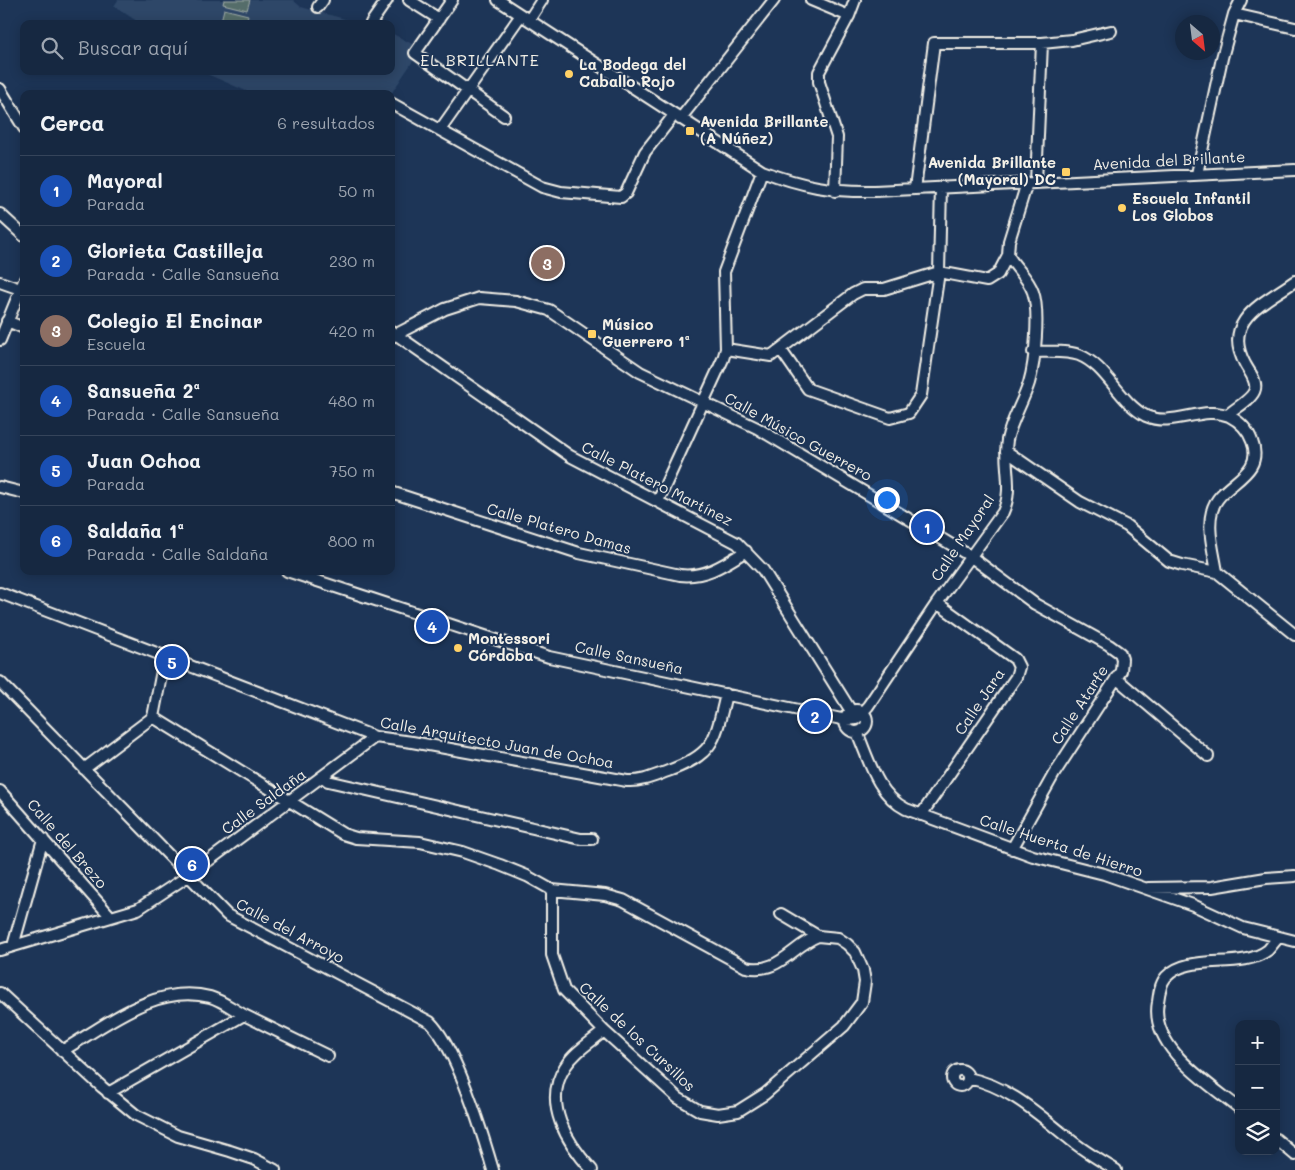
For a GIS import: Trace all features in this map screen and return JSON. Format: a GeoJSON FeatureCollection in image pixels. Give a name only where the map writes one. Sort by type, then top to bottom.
{"type":"FeatureCollection","features":[{"type":"Feature","properties":{"kind":"street"},"geometry":{"type":"LineString","coordinates":[[373,20],[387,0]]}},
{"type":"Feature","properties":{"kind":"street"},"geometry":{"type":"LineString","coordinates":[[409,0],[439,19]]}},
{"type":"Feature","properties":{"kind":"street"},"geometry":{"type":"LineString","coordinates":[[452,0],[415,53],[504,116]]}},
{"type":"Feature","properties":{"kind":"street","name":"Avenida del Brillante"},"geometry":{"type":"LineString","coordinates":[[498,0],[762,172],[810,187],[835,191],[915,189],[1295,170]]}},
{"type":"Feature","properties":{"kind":"street"},"geometry":{"type":"LineString","coordinates":[[440,130],[468,90],[525,17],[542,0]]}},
{"type":"Feature","properties":{"kind":"street"},"geometry":{"type":"LineString","coordinates":[[395,106],[542,187],[560,192],[621,197],[626,193],[646,152],[774,0]]}},
{"type":"Feature","properties":{"kind":"street"},"geometry":{"type":"LineString","coordinates":[[811,0],[850,16]]}},
{"type":"Feature","properties":{"kind":"street"},"geometry":{"type":"LineString","coordinates":[[835,191],[837,137],[819,82],[819,72],[850,16],[855,0]]}},
{"type":"Feature","properties":{"kind":"street"},"geometry":{"type":"LineString","coordinates":[[1198,174],[1222,58],[1234,14],[1241,0]]}},
{"type":"Feature","properties":{"kind":"street"},"geometry":{"type":"LineString","coordinates":[[1234,14],[1295,28]]}},
{"type":"Feature","properties":{"kind":"street"},"geometry":{"type":"LineString","coordinates":[[915,189],[934,44],[1042,43],[1072,40],[1111,31]]}},
{"type":"Feature","properties":{"kind":"street"},"geometry":{"type":"LineString","coordinates":[[726,349],[770,356],[781,350],[853,294],[863,289],[884,289],[939,272],[987,281],[998,274],[1008,255],[1009,241],[1032,183],[1042,43]]}},
{"type":"Feature","properties":{"kind":"street"},"geometry":{"type":"LineString","coordinates":[[0,89],[20,122]]}},
{"type":"Feature","properties":{"kind":"street"},"geometry":{"type":"LineString","coordinates":[[658,501],[704,402],[726,349],[724,272],[762,172]]}},
{"type":"Feature","properties":{"kind":"street"},"geometry":{"type":"LineString","coordinates":[[781,350],[808,389],[890,418],[909,413],[921,395],[939,272],[941,187]]}},
{"type":"Feature","properties":{"kind":"street"},"geometry":{"type":"LineString","coordinates":[[0,214],[20,232]]}},
{"type":"Feature","properties":{"kind":"street","name":"Calle Mayoral"},"geometry":{"type":"LineString","coordinates":[[857,732],[866,724],[854,715],[1003,512],[1008,500],[1009,487],[1006,451],[1008,436],[1029,382],[1037,319],[1036,302],[1030,284],[1008,255]]}},
{"type":"Feature","properties":{"kind":"street"},"geometry":{"type":"LineString","coordinates":[[1228,416],[1252,395],[1255,388],[1253,377],[1238,345],[1237,337],[1241,323],[1251,313],[1295,281]]}},
{"type":"Feature","properties":{"kind":"street"},"geometry":{"type":"LineString","coordinates":[[0,282],[20,285]]}},
{"type":"Feature","properties":{"kind":"street"},"geometry":{"type":"LineString","coordinates":[[0,340],[20,290]]}},
{"type":"Feature","properties":{"kind":"street","name":"Calle Músico Guerrero"},"geometry":{"type":"LineString","coordinates":[[395,333],[462,302],[479,298],[516,300],[549,310],[640,372],[757,428],[970,556]]}},
{"type":"Feature","properties":{"kind":"street"},"geometry":{"type":"LineString","coordinates":[[7,321],[20,326]]}},
{"type":"Feature","properties":{"kind":"street","name":"Calle Platero Martínez"},"geometry":{"type":"LineString","coordinates":[[395,335],[570,456],[728,537],[746,550],[763,570],[854,715],[849,728],[857,732]]}},
{"type":"Feature","properties":{"kind":"street"},"geometry":{"type":"LineString","coordinates":[[1033,352],[1078,355],[1096,366],[1136,409],[1153,418],[1179,418],[1210,414],[1228,416],[1240,424],[1249,435],[1254,448],[1254,460],[1249,471],[1217,500],[1212,510],[1211,530],[1217,572]]}},
{"type":"Feature","properties":{"kind":"street"},"geometry":{"type":"LineString","coordinates":[[1006,451],[1080,502],[1127,526],[1170,560],[1182,565],[1217,572],[1293,630]]}},
{"type":"Feature","properties":{"kind":"street"},"geometry":{"type":"LineString","coordinates":[[0,487],[20,492]]}},
{"type":"Feature","properties":{"kind":"street","name":"Calle Platero Damas"},"geometry":{"type":"LineString","coordinates":[[395,493],[579,553],[680,575],[694,576],[709,572],[746,550]]}},
{"type":"Feature","properties":{"kind":"street","name":"Calle Atarfe"},"geometry":{"type":"LineString","coordinates":[[970,556],[1035,604],[1115,648],[1120,653],[1122,664],[1116,678],[1054,774],[1012,849]]}},
{"type":"Feature","properties":{"kind":"street","name":"Calle Sansueña"},"geometry":{"type":"LineString","coordinates":[[299,575],[550,657],[726,694],[854,715]]}},
{"type":"Feature","properties":{"kind":"street","name":"Calle Arquitecto Juan de Ochoa"},"geometry":{"type":"LineString","coordinates":[[0,593],[375,737],[634,782],[687,764],[705,751],[717,732],[726,694]]}},
{"type":"Feature","properties":{"kind":"street","name":"Calle Jara"},"geometry":{"type":"LineString","coordinates":[[921,815],[1016,677],[1019,667],[1014,659],[937,603]]}},
{"type":"Feature","properties":{"kind":"street"},"geometry":{"type":"LineString","coordinates":[[84,769],[153,717],[165,655]]}},
{"type":"Feature","properties":{"kind":"street"},"geometry":{"type":"LineString","coordinates":[[1116,678],[1208,756]]}},
{"type":"Feature","properties":{"kind":"street","name":"Calle del Arroyo"},"geometry":{"type":"LineString","coordinates":[[0,682],[188,876],[233,919],[430,1022],[442,1036],[456,1068],[482,1133],[493,1170]]}},
{"type":"Feature","properties":{"kind":"street"},"geometry":{"type":"LineString","coordinates":[[153,717],[344,834],[356,838],[420,842],[463,852],[528,876],[552,890],[605,895],[623,900],[746,968],[756,970],[777,964],[808,940],[818,936]]}},
{"type":"Feature","properties":{"kind":"street","name":"Calle Huerta de Hierro"},"geometry":{"type":"LineString","coordinates":[[857,732],[878,781],[896,804],[1012,849],[1104,874],[1171,898],[1243,928],[1295,941]]}},
{"type":"Feature","properties":{"kind":"street","name":"Calle Saldaña"},"geometry":{"type":"LineString","coordinates":[[0,950],[138,909],[188,876],[290,802],[375,737]]}},
{"type":"Feature","properties":{"kind":"street"},"geometry":{"type":"LineString","coordinates":[[323,777],[328,781],[572,837],[592,839]]}},
{"type":"Feature","properties":{"kind":"street","name":"Calle del Brezo"},"geometry":{"type":"LineString","coordinates":[[0,791],[111,917]]}},
{"type":"Feature","properties":{"kind":"street"},"geometry":{"type":"LineString","coordinates":[[13,946],[43,839]]}},
{"type":"Feature","properties":{"kind":"street"},"geometry":{"type":"LineString","coordinates":[[1144,888],[1175,886],[1212,887],[1266,878],[1295,876]]}},
{"type":"Feature","properties":{"kind":"street"},"geometry":{"type":"LineString","coordinates":[[1171,898],[1170,892],[1175,886]]}},
{"type":"Feature","properties":{"kind":"street","name":"Calle de los Cursillos"},"geometry":{"type":"LineString","coordinates":[[552,890],[552,949],[559,978],[570,997],[663,1085],[690,1106],[718,1114],[738,1111],[765,1094],[844,1026],[862,1002],[864,976],[855,952],[838,938],[818,936],[781,914]]}},
{"type":"Feature","properties":{"kind":"street"},"geometry":{"type":"LineString","coordinates":[[1235,1105],[1184,1063],[1164,1041],[1156,1013],[1161,987],[1166,977],[1177,969],[1194,964],[1255,957],[1268,950],[1278,938]]}},
{"type":"Feature","properties":{"kind":"street"},"geometry":{"type":"LineString","coordinates":[[0,994],[123,1106],[156,1127],[178,1136],[254,1159],[275,1170]]}},
{"type":"Feature","properties":{"kind":"street"},"geometry":{"type":"LineString","coordinates":[[62,1051],[141,1004],[184,994],[212,997],[244,1015],[328,1056]]}},
{"type":"Feature","properties":{"kind":"street"},"geometry":{"type":"LineString","coordinates":[[108,1092],[244,1015]]}},
{"type":"Feature","properties":{"kind":"street"},"geometry":{"type":"LineString","coordinates":[[592,1170],[560,1124],[556,1096],[560,1076],[565,1066],[604,1031]]}},
{"type":"Feature","properties":{"kind":"street"},"geometry":{"type":"LineString","coordinates":[[968,1078],[985,1082],[1025,1103],[1083,1149],[1116,1170]]}},
{"type":"Feature","properties":{"kind":"street"},"geometry":{"type":"LineString","coordinates":[[1280,1142],[1295,1155]]}},
{"type":"Feature","properties":{"kind":"shaded area"},"geometry":{"type":"Polygon","coordinates":[[[118,0],[293,0],[301,7],[348,20],[135,20],[114,6],[118,0]]]}},
{"type":"Feature","properties":{"kind":"shaded area"},"geometry":{"type":"Polygon","coordinates":[[[395,35],[416,46],[410,55],[415,58],[394,90],[244,90],[209,75],[395,75],[395,35]]]}},
{"type":"Feature","properties":{"kind":"green space"},"geometry":{"type":"Polygon","coordinates":[[[224,0],[250,0],[247,10],[223,4],[224,0]]]}},
{"type":"Feature","properties":{"kind":"green space"},"geometry":{"type":"Polygon","coordinates":[[[224,9],[248,15],[247,20],[221,20],[224,9]]]}},
{"type":"Feature","properties":{"kind":"place","name":"La Bodega del Caballo Rojo"},"geometry":{"type":"Point","coordinates":[569,74]}},
{"type":"Feature","properties":{"kind":"place","name":"Avenida Brillante (A Núñez)"},"geometry":{"type":"Point","coordinates":[690,131]}},
{"type":"Feature","properties":{"kind":"place","name":"Avenida Brillante (Mayoral) DC"},"geometry":{"type":"Point","coordinates":[1066,172]}},
{"type":"Feature","properties":{"kind":"place","name":"Escuela Infantil Los Globos"},"geometry":{"type":"Point","coordinates":[1122,208]}},
{"type":"Feature","properties":{"kind":"place","name":"Colegio El Encinar"},"geometry":{"type":"Point","coordinates":[547,263]}},
{"type":"Feature","properties":{"kind":"place","name":"Músico Guerrero 1ª"},"geometry":{"type":"Point","coordinates":[592,334]}},
{"type":"Feature","properties":{"kind":"place","name":"Mayoral"},"geometry":{"type":"Point","coordinates":[927,527]}},
{"type":"Feature","properties":{"kind":"place","name":"Sansueña 2ª"},"geometry":{"type":"Point","coordinates":[432,626]}},
{"type":"Feature","properties":{"kind":"place","name":"Montessori Córdoba"},"geometry":{"type":"Point","coordinates":[458,648]}},
{"type":"Feature","properties":{"kind":"place","name":"Juan Ochoa"},"geometry":{"type":"Point","coordinates":[172,662]}},
{"type":"Feature","properties":{"kind":"place","name":"Glorieta Castilleja"},"geometry":{"type":"Point","coordinates":[815,716]}},
{"type":"Feature","properties":{"kind":"place","name":"Saldaña 1ª"},"geometry":{"type":"Point","coordinates":[192,864]}},
{"type":"Feature","properties":{"kind":"district","name":"EL BRILLANTE"},"geometry":{"type":"Point","coordinates":[480,60]}}]}
